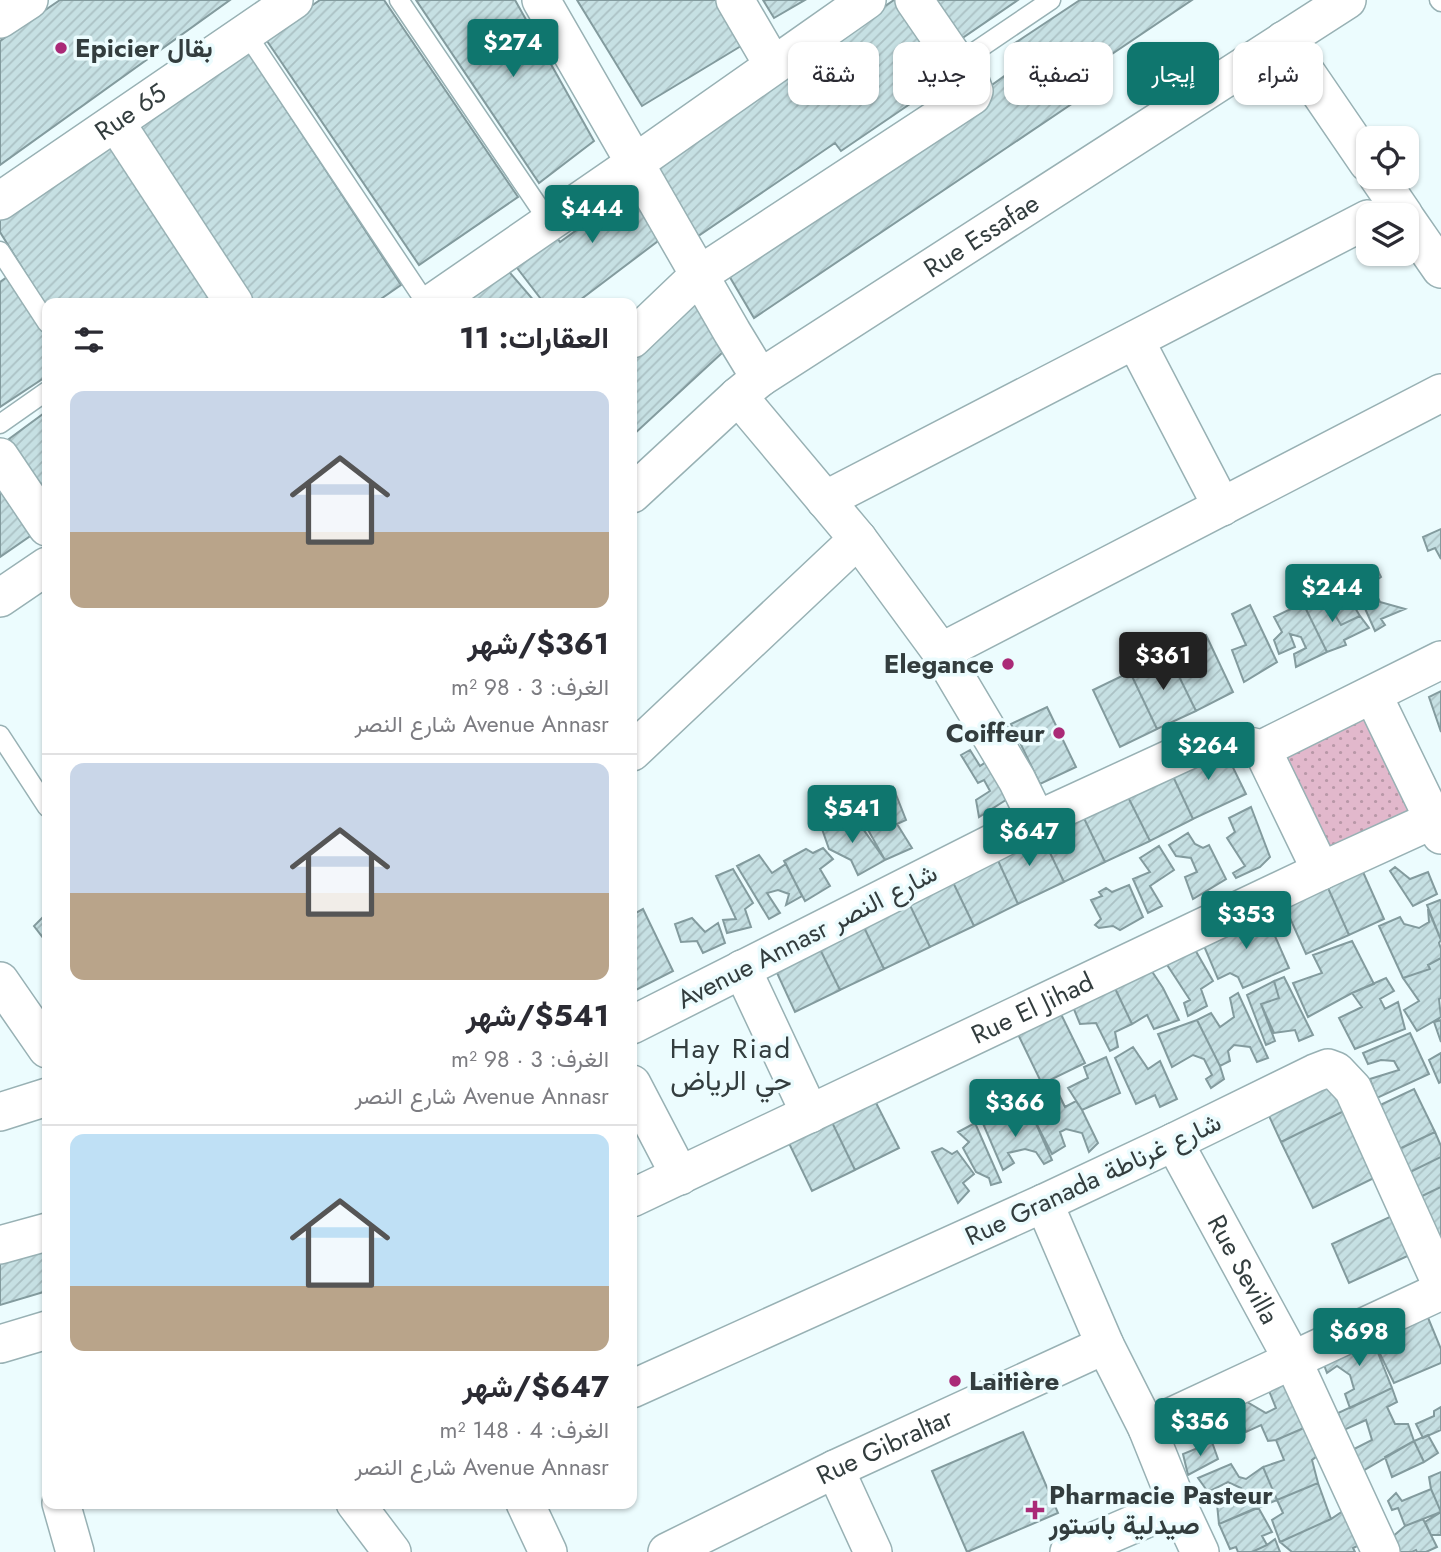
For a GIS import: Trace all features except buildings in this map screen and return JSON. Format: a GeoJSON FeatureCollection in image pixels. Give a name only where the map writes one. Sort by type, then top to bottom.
{"type":"FeatureCollection","features":[{"type":"Feature","properties":{"kind":"street"},"geometry":{"type":"LineString","coordinates":[[0,19],[29,0]]}},
{"type":"Feature","properties":{"kind":"street","name":"Rue 65"},"geometry":{"type":"LineString","coordinates":[[0,201],[294,0]]}},
{"type":"Feature","properties":{"kind":"street"},"geometry":{"type":"LineString","coordinates":[[541,0],[699,275],[749,387],[825,500],[858,539],[941,652],[1017,780],[1037,821]]}},
{"type":"Feature","properties":{"kind":"street"},"geometry":{"type":"LineString","coordinates":[[735,0],[773,65]]}},
{"type":"Feature","properties":{"kind":"street"},"geometry":{"type":"LineString","coordinates":[[439,298],[867,0]]}},
{"type":"Feature","properties":{"kind":"street"},"geometry":{"type":"LineString","coordinates":[[914,0],[943,42]]}},
{"type":"Feature","properties":{"kind":"street","name":"Rue Essafae"},"geometry":{"type":"LineString","coordinates":[[637,489],[749,387],[1348,0]]}},
{"type":"Feature","properties":{"kind":"street"},"geometry":{"type":"LineString","coordinates":[[1284,40],[1356,145]]}},
{"type":"Feature","properties":{"kind":"street"},"geometry":{"type":"LineString","coordinates":[[637,334],[699,275],[960,105]]}},
{"type":"Feature","properties":{"kind":"street"},"geometry":{"type":"LineString","coordinates":[[116,123],[231,298]]}},
{"type":"Feature","properties":{"kind":"street"},"geometry":{"type":"LineString","coordinates":[[825,500],[1356,225]]}},
{"type":"Feature","properties":{"kind":"street"},"geometry":{"type":"LineString","coordinates":[[1419,244],[1441,270]]}},
{"type":"Feature","properties":{"kind":"street"},"geometry":{"type":"LineString","coordinates":[[1135,340],[1222,507]]}},
{"type":"Feature","properties":{"kind":"street"},"geometry":{"type":"LineString","coordinates":[[941,652],[1441,393]]}},
{"type":"Feature","properties":{"kind":"street"},"geometry":{"type":"LineString","coordinates":[[0,457],[42,520]]}},
{"type":"Feature","properties":{"kind":"street"},"geometry":{"type":"LineString","coordinates":[[637,747],[858,539]]}},
{"type":"Feature","properties":{"kind":"street"},"geometry":{"type":"LineString","coordinates":[[0,598],[42,569]]}},
{"type":"Feature","properties":{"kind":"street"},"geometry":{"type":"LineString","coordinates":[[1321,871],[1262,749],[1441,660]]}},
{"type":"Feature","properties":{"kind":"street"},"geometry":{"type":"LineString","coordinates":[[1373,695],[1437,827]]}},
{"type":"Feature","properties":{"kind":"street","name":"Avenue Annasr شارع النصر"},"geometry":{"type":"LineString","coordinates":[[637,1022],[1037,821],[1200,744],[1219,741],[1262,749]]}},
{"type":"Feature","properties":{"kind":"street","name":"Rue El Jihad"},"geometry":{"type":"LineString","coordinates":[[637,1196],[1321,871],[1437,827]]}},
{"type":"Feature","properties":{"kind":"street"},"geometry":{"type":"LineString","coordinates":[[742,969],[810,1114]]}},
{"type":"Feature","properties":{"kind":"street"},"geometry":{"type":"LineString","coordinates":[[1,986],[42,1039]]}},
{"type":"Feature","properties":{"kind":"street","name":"Rue Granada شارع غرناطة"},"geometry":{"type":"LineString","coordinates":[[637,1387],[1044,1203],[1328,1068],[1336,1071],[1353,1089],[1441,1284]]}},
{"type":"Feature","properties":{"kind":"street"},"geometry":{"type":"LineString","coordinates":[[637,1094],[680,1176]]}},
{"type":"Feature","properties":{"kind":"street"},"geometry":{"type":"LineString","coordinates":[[0,1112],[42,1099]]}},
{"type":"Feature","properties":{"kind":"street","name":"Rue Sevilla"},"geometry":{"type":"LineString","coordinates":[[1174,1142],[1292,1359],[1381,1552]]}},
{"type":"Feature","properties":{"kind":"street"},"geometry":{"type":"LineString","coordinates":[[1044,1203],[1105,1345],[1147,1428],[1200,1552]]}},
{"type":"Feature","properties":{"kind":"street"},"geometry":{"type":"LineString","coordinates":[[0,1245],[42,1233]]}},
{"type":"Feature","properties":{"kind":"street"},"geometry":{"type":"LineString","coordinates":[[1147,1428],[1441,1291]]}},
{"type":"Feature","properties":{"kind":"street"},"geometry":{"type":"LineString","coordinates":[[0,1344],[42,1331]]}},
{"type":"Feature","properties":{"kind":"street","name":"Rue Gibraltar"},"geometry":{"type":"LineString","coordinates":[[667,1552],[835,1469],[1105,1345]]}},
{"type":"Feature","properties":{"kind":"street"},"geometry":{"type":"LineString","coordinates":[[835,1469],[873,1552]]}},
{"type":"Feature","properties":{"kind":"street"},"geometry":{"type":"LineString","coordinates":[[1069,1552],[1178,1505]]}},
{"type":"Feature","properties":{"kind":"street"},"geometry":{"type":"LineString","coordinates":[[63,1509],[75,1552]]}},
{"type":"Feature","properties":{"kind":"street"},"geometry":{"type":"LineString","coordinates":[[360,1509],[392,1552]]}},
{"type":"Feature","properties":{"kind":"street"},"geometry":{"type":"LineString","coordinates":[[528,1509],[548,1552]]}},
{"type":"Feature","properties":{"kind":"lane"},"geometry":{"type":"LineString","coordinates":[[399,0],[549,222]]}},
{"type":"Feature","properties":{"kind":"lane"},"geometry":{"type":"LineString","coordinates":[[989,42],[1051,0]]}},
{"type":"Feature","properties":{"kind":"lane"},"geometry":{"type":"LineString","coordinates":[[246,33],[423,298]]}},
{"type":"Feature","properties":{"kind":"lane"},"geometry":{"type":"LineString","coordinates":[[0,251],[42,315]]}},
{"type":"Feature","properties":{"kind":"lane"},"geometry":{"type":"LineString","coordinates":[[0,424],[42,395]]}},
{"type":"Feature","properties":{"kind":"lane"},"geometry":{"type":"LineString","coordinates":[[0,735],[42,799]]}},
{"type":"Feature","properties":{"kind":"shaded area"},"geometry":{"type":"Polygon","coordinates":[[[1370,715],[1413,808],[1329,848],[1285,754],[1370,715]]]}},
{"type":"Feature","properties":{"kind":"place","name":"Epicier بقال"},"geometry":{"type":"Point","coordinates":[61,48]}},
{"type":"Feature","properties":{"kind":"place","name":"Elegance"},"geometry":{"type":"Point","coordinates":[1008,664]}},
{"type":"Feature","properties":{"kind":"place","name":"Coiffeur"},"geometry":{"type":"Point","coordinates":[1059,733]}},
{"type":"Feature","properties":{"kind":"place","name":"Laitière"},"geometry":{"type":"Point","coordinates":[955,1381]}},
{"type":"Feature","properties":{"kind":"place","name":"Pharmacie Pasteur صيدلية باستور"},"geometry":{"type":"Point","coordinates":[1035,1510]}},
{"type":"Feature","properties":{"kind":"district","name":"Hay Riad حي الرياض"},"geometry":{"type":"Point","coordinates":[731,1064]}}]}
